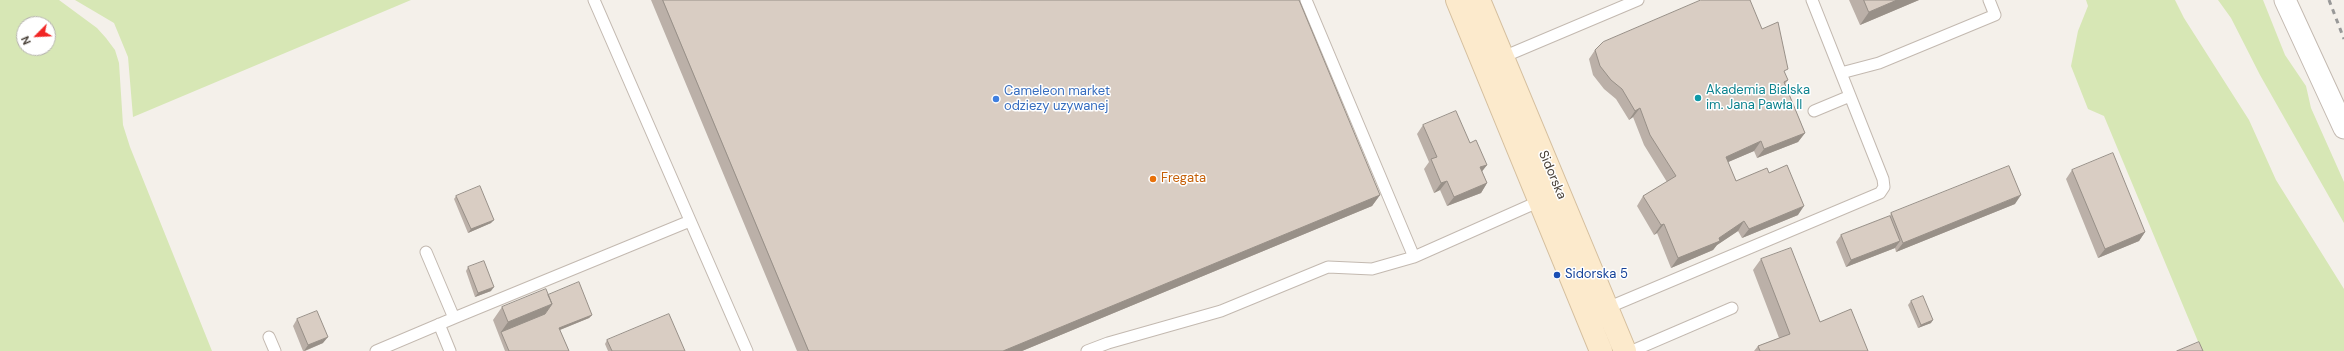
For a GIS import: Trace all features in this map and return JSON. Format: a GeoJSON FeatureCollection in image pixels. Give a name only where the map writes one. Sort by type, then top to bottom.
{"type":"FeatureCollection","features":[{"type":"Feature","properties":{"kind":"street"},"geometry":{"type":"LineString","coordinates":[[2285,0],[2344,128]]}},
{"type":"Feature","properties":{"kind":"street","name":"Sidorska"},"geometry":{"type":"LineString","coordinates":[[1465,1],[1494,61],[1550,197],[1608,308],[1625,351]]}},
{"type":"Feature","properties":{"kind":"street","name":"Sidorska"},"geometry":{"type":"LineString","coordinates":[[1550,197],[1587,317],[1601,351]]}},
{"type":"Feature","properties":{"kind":"street"},"geometry":{"type":"LineString","coordinates":[[1587,317],[1608,308]]}},
{"type":"Feature","properties":{"kind":"lane"},"geometry":{"type":"LineString","coordinates":[[594,0],[747,351]]}},
{"type":"Feature","properties":{"kind":"lane"},"geometry":{"type":"LineString","coordinates":[[1306,0],[1414,257]]}},
{"type":"Feature","properties":{"kind":"lane"},"geometry":{"type":"LineString","coordinates":[[1494,61],[1638,0]]}},
{"type":"Feature","properties":{"kind":"lane"},"geometry":{"type":"LineString","coordinates":[[1608,308],[1880,193],[1884,187],[1883,179],[1812,0]]}},
{"type":"Feature","properties":{"kind":"lane"},"geometry":{"type":"LineString","coordinates":[[1841,73],[1879,63],[1995,15],[1988,0]]}},
{"type":"Feature","properties":{"kind":"lane"},"geometry":{"type":"LineString","coordinates":[[1814,111],[1850,96]]}},
{"type":"Feature","properties":{"kind":"lane"},"geometry":{"type":"LineString","coordinates":[[1087,351],[1108,342],[1221,311],[1328,267],[1372,269],[1414,257],[1550,197]]}},
{"type":"Feature","properties":{"kind":"lane"},"geometry":{"type":"LineString","coordinates":[[376,351],[690,221]]}},
{"type":"Feature","properties":{"kind":"lane"},"geometry":{"type":"LineString","coordinates":[[426,252],[454,318]]}},
{"type":"Feature","properties":{"kind":"lane"},"geometry":{"type":"LineString","coordinates":[[1632,351],[1732,308]]}},
{"type":"Feature","properties":{"kind":"lane"},"geometry":{"type":"LineString","coordinates":[[439,324],[450,351]]}},
{"type":"Feature","properties":{"kind":"lane"},"geometry":{"type":"LineString","coordinates":[[269,336],[275,351]]}},
{"type":"Feature","properties":{"kind":"green space"},"geometry":{"type":"Polygon","coordinates":[[[0,0],[59,0],[97,28],[115,50],[119,63],[123,125],[130,147],[212,351],[0,351],[0,0]]]}},
{"type":"Feature","properties":{"kind":"green space"},"geometry":{"type":"Polygon","coordinates":[[[75,0],[411,0],[133,117],[128,57],[114,23],[75,0]]]}},
{"type":"Feature","properties":{"kind":"green space"},"geometry":{"type":"Polygon","coordinates":[[[2086,0],[2175,0],[2184,18],[2249,120],[2276,180],[2344,289],[2344,351],[2202,351],[2104,116],[2088,109],[2071,66],[2078,31],[2088,6],[2086,0]]]}},
{"type":"Feature","properties":{"kind":"green space"},"geometry":{"type":"Polygon","coordinates":[[[2218,0],[2263,0],[2285,55],[2306,86],[2311,108],[2344,182],[2344,223],[2260,75],[2231,18],[2218,0]]]}},
{"type":"Feature","properties":{"kind":"building"},"geometry":{"type":"Polygon","coordinates":[[[663,0],[1299,0],[1380,195],[1003,351],[809,351],[663,0]]]}},
{"type":"Feature","properties":{"kind":"building","name":"Akademia Bialska im. Jana Pawła II"},"geometry":{"type":"Polygon","coordinates":[[[1701,0],[1750,0],[1762,29],[1778,22],[1788,69],[1784,71],[1788,80],[1784,82],[1805,133],[1764,149],[1761,141],[1726,157],[1736,181],[1767,168],[1769,173],[1787,165],[1804,206],[1749,229],[1744,221],[1719,238],[1720,241],[1678,258],[1664,224],[1661,225],[1643,196],[1676,176],[1650,135],[1640,108],[1635,111],[1622,89],[1611,80],[1600,66],[1595,50],[1603,42],[1701,0]]]}},
{"type":"Feature","properties":{"kind":"building"},"geometry":{"type":"Polygon","coordinates":[[[1864,0],[1897,0],[1869,12],[1864,0]]]}},
{"type":"Feature","properties":{"kind":"building"},"geometry":{"type":"Polygon","coordinates":[[[1456,111],[1470,143],[1476,140],[1487,165],[1480,167],[1487,183],[1454,197],[1447,181],[1441,183],[1431,159],[1437,157],[1423,125],[1456,111]]]}},
{"type":"Feature","properties":{"kind":"building"},"geometry":{"type":"Polygon","coordinates":[[[2113,153],[2145,232],[2105,249],[2072,170],[2113,153]]]}},
{"type":"Feature","properties":{"kind":"building"},"geometry":{"type":"Polygon","coordinates":[[[2009,166],[2021,195],[1903,243],[1891,213],[2009,166]]]}},
{"type":"Feature","properties":{"kind":"building"},"geometry":{"type":"Polygon","coordinates":[[[480,186],[494,220],[471,229],[456,196],[480,186]]]}},
{"type":"Feature","properties":{"kind":"building"},"geometry":{"type":"Polygon","coordinates":[[[1890,216],[1900,241],[1851,260],[1841,235],[1890,216]]]}},
{"type":"Feature","properties":{"kind":"building"},"geometry":{"type":"Polygon","coordinates":[[[1791,248],[1820,322],[1851,309],[1868,351],[1760,351],[1758,346],[1790,334],[1761,259],[1791,248]]]}},
{"type":"Feature","properties":{"kind":"building"},"geometry":{"type":"Polygon","coordinates":[[[484,261],[494,287],[478,293],[468,267],[484,261]]]}},
{"type":"Feature","properties":{"kind":"building"},"geometry":{"type":"Polygon","coordinates":[[[579,282],[592,315],[559,328],[569,351],[509,351],[501,332],[545,314],[552,304],[548,295],[579,282]]]}},
{"type":"Feature","properties":{"kind":"building"},"geometry":{"type":"Polygon","coordinates":[[[546,289],[552,304],[508,322],[502,307],[546,289]]]}},
{"type":"Feature","properties":{"kind":"building"},"geometry":{"type":"Polygon","coordinates":[[[1923,296],[1933,320],[1921,325],[1911,301],[1923,296]]]}},
{"type":"Feature","properties":{"kind":"building"},"geometry":{"type":"Polygon","coordinates":[[[317,311],[328,337],[308,345],[297,319],[317,311]]]}},
{"type":"Feature","properties":{"kind":"building"},"geometry":{"type":"Polygon","coordinates":[[[669,314],[685,351],[612,351],[607,340],[669,314]]]}},
{"type":"Feature","properties":{"kind":"building"},"geometry":{"type":"Polygon","coordinates":[[[2199,342],[2203,351],[2177,351],[2199,342]]]}},
{"type":"Feature","properties":{"kind":"railway"},"geometry":{"type":"LineString","coordinates":[[2329,0],[2344,39]]}},
{"type":"Feature","properties":{"kind":"place","name":"Akademia Bialska im. Jana Pawła II"},"geometry":{"type":"Point","coordinates":[1698,98]}},
{"type":"Feature","properties":{"kind":"place","name":"Cameleon market odziezy uzywanej"},"geometry":{"type":"Point","coordinates":[996,99]}},
{"type":"Feature","properties":{"kind":"place","name":"Fregata"},"geometry":{"type":"Point","coordinates":[1153,179]}},
{"type":"Feature","properties":{"kind":"place","name":"Sidorska 5"},"geometry":{"type":"Point","coordinates":[1557,275]}}]}
